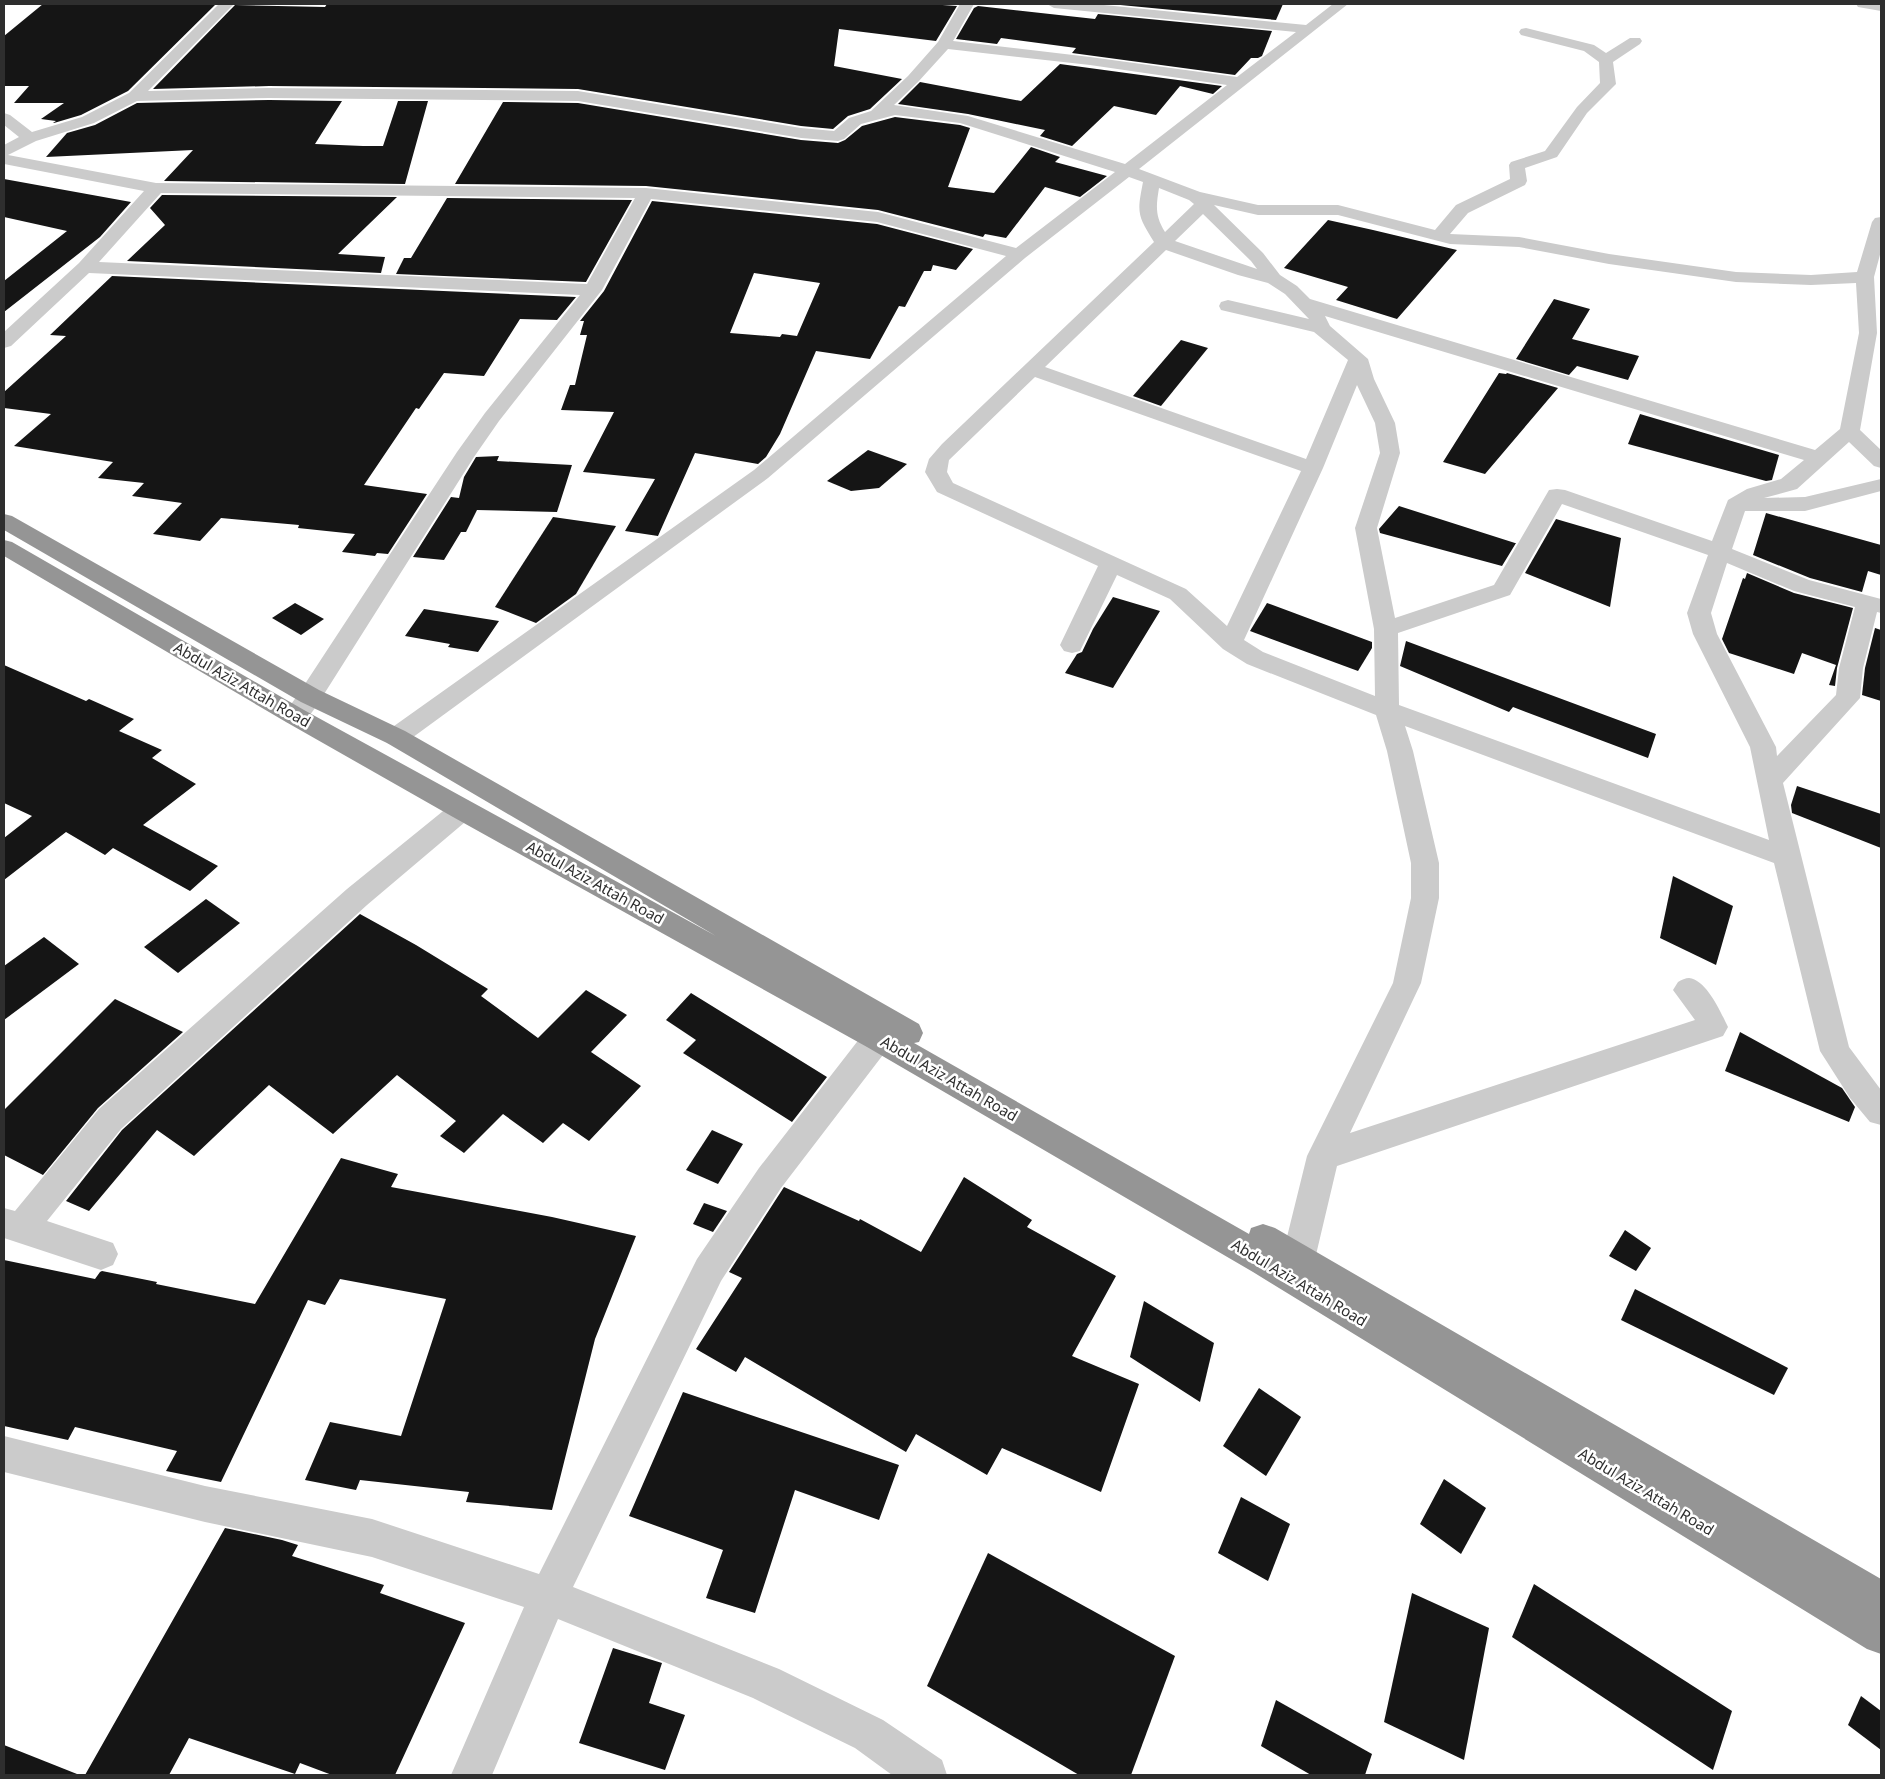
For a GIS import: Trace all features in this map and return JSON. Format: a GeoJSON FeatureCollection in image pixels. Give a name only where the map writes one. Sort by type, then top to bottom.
{"type":"FeatureCollection","features":[{"type":"Feature","properties":{"kind":"highway","name":"Abdul Aziz Attah Road"},"geometry":{"type":"LineString","coordinates":[[4,521],[302,706],[462,810],[878,1038],[1265,1261],[1881,1635]]}},
{"type":"Feature","properties":{"kind":"highway","name":"Abdul Aziz Attah Road"},"geometry":{"type":"LineString","coordinates":[[4,547],[302,706],[396,737],[1298,1259],[1881,1600]]}},
{"type":"Feature","properties":{"kind":"street"},"geometry":{"type":"LineString","coordinates":[[4,151],[30,138],[88,120],[134,96],[227,4]]}},
{"type":"Feature","properties":{"kind":"street"},"geometry":{"type":"LineString","coordinates":[[877,113],[944,44],[967,4]]}},
{"type":"Feature","properties":{"kind":"street"},"geometry":{"type":"LineString","coordinates":[[1054,4],[1307,30]]}},
{"type":"Feature","properties":{"kind":"street"},"geometry":{"type":"LineString","coordinates":[[396,737],[761,474],[1019,254],[1341,4]]}},
{"type":"Feature","properties":{"kind":"street"},"geometry":{"type":"LineString","coordinates":[[1863,4],[1881,8]]}},
{"type":"Feature","properties":{"kind":"street"},"geometry":{"type":"LineString","coordinates":[[1526,32],[1589,48],[1606,60]]}},
{"type":"Feature","properties":{"kind":"street"},"geometry":{"type":"LineString","coordinates":[[1606,60],[1635,40]]}},
{"type":"Feature","properties":{"kind":"street"},"geometry":{"type":"LineString","coordinates":[[944,44],[1090,61],[1239,82]]}},
{"type":"Feature","properties":{"kind":"street"},"geometry":{"type":"LineString","coordinates":[[1439,236],[1462,209],[1519,181],[1517,164],[1551,154],[1582,110],[1608,84],[1606,60]]}},
{"type":"Feature","properties":{"kind":"street"},"geometry":{"type":"LineString","coordinates":[[134,96],[279,94],[578,96],[801,133],[838,136],[855,121],[877,113],[895,110],[976,122],[1127,170],[1200,200],[1258,210],[1338,210],[1450,239],[1519,242],[1609,259],[1736,276],[1811,280],[1865,277]]}},
{"type":"Feature","properties":{"kind":"street"},"geometry":{"type":"LineString","coordinates":[[4,118],[30,138]]}},
{"type":"Feature","properties":{"kind":"street"},"geometry":{"type":"LineString","coordinates":[[4,160],[156,188],[409,192],[646,192],[878,217],[1019,254]]}},
{"type":"Feature","properties":{"kind":"street"},"geometry":{"type":"LineString","coordinates":[[1152,180],[1148,202],[1149,220],[1164,243],[1244,271],[1290,291],[1819,458]]}},
{"type":"Feature","properties":{"kind":"street"},"geometry":{"type":"LineString","coordinates":[[4,342],[85,267],[156,188]]}},
{"type":"Feature","properties":{"kind":"street"},"geometry":{"type":"LineString","coordinates":[[302,706],[464,456],[492,417],[593,290],[646,192]]}},
{"type":"Feature","properties":{"kind":"street"},"geometry":{"type":"LineString","coordinates":[[1200,200],[1164,243],[939,459],[936,472],[945,487],[1178,594],[1230,643],[1255,658],[1387,710],[1787,857]]}},
{"type":"Feature","properties":{"kind":"street"},"geometry":{"type":"LineString","coordinates":[[1200,200],[1317,317],[1321,328]]}},
{"type":"Feature","properties":{"kind":"street"},"geometry":{"type":"LineString","coordinates":[[1881,222],[1865,277],[1875,331],[1850,431],[1789,484],[1755,494],[1736,505],[1718,551],[1699,613],[1705,634],[1763,747],[1774,807],[1835,1051],[1861,1088],[1881,1112]]}},
{"type":"Feature","properties":{"kind":"street"},"geometry":{"type":"LineString","coordinates":[[85,267],[593,290]]}},
{"type":"Feature","properties":{"kind":"street"},"geometry":{"type":"LineString","coordinates":[[1265,1261],[1298,1259],[1324,1156],[1407,983],[1425,898],[1425,863],[1400,751],[1387,710],[1386,629],[1366,528],[1390,454],[1385,423],[1364,379],[1358,359],[1321,328],[1228,306],[1290,291]]}},
{"type":"Feature","properties":{"kind":"street"},"geometry":{"type":"LineString","coordinates":[[1230,643],[1313,468],[1358,359]]}},
{"type":"Feature","properties":{"kind":"street"},"geometry":{"type":"LineString","coordinates":[[1031,369],[1313,468]]}},
{"type":"Feature","properties":{"kind":"street"},"geometry":{"type":"LineString","coordinates":[[1850,431],[1881,462]]}},
{"type":"Feature","properties":{"kind":"street"},"geometry":{"type":"LineString","coordinates":[[1736,505],[1805,504],[1881,485]]}},
{"type":"Feature","properties":{"kind":"street"},"geometry":{"type":"LineString","coordinates":[[1386,629],[1502,590],[1557,495],[1718,551],[1802,586],[1874,605],[1851,668],[1848,698],[1770,780]]}},
{"type":"Feature","properties":{"kind":"street"},"geometry":{"type":"LineString","coordinates":[[1072,646],[1111,563]]}},
{"type":"Feature","properties":{"kind":"street"},"geometry":{"type":"LineString","coordinates":[[102,1254],[13,1225],[110,1119],[356,897],[462,810]]}},
{"type":"Feature","properties":{"kind":"street"},"geometry":{"type":"LineString","coordinates":[[1324,1156],[1713,1027],[1706,1011],[1688,990]]}},
{"type":"Feature","properties":{"kind":"street"},"geometry":{"type":"LineString","coordinates":[[471,1775],[548,1596],[709,1270],[770,1178],[878,1038]]}},
{"type":"Feature","properties":{"kind":"street"},"geometry":{"type":"LineString","coordinates":[[4,1454],[205,1504],[372,1538],[548,1596],[765,1683],[870,1734],[927,1775]]}},
{"type":"Feature","properties":{"kind":"building"},"geometry":{"type":"Polygon","coordinates":[[[43,4],[215,5],[128,91],[81,115],[53,123],[56,121],[41,119],[64,103],[14,103],[29,86],[4,86],[4,36],[43,4]]]}},
{"type":"Feature","properties":{"kind":"building"},"geometry":{"type":"Polygon","coordinates":[[[327,4],[928,4],[957,6],[936,41],[839,29],[834,66],[902,79],[870,109],[848,116],[833,129],[801,126],[578,89],[269,86],[153,89],[235,5],[325,7],[327,4]]]}},
{"type":"Feature","properties":{"kind":"building"},"geometry":{"type":"Polygon","coordinates":[[[1110,4],[1283,4],[1276,20],[1110,4]]]}},
{"type":"Feature","properties":{"kind":"building"},"geometry":{"type":"Polygon","coordinates":[[[978,6],[1095,19],[1098,14],[1272,31],[1262,56],[1251,58],[1235,75],[1072,53],[1076,48],[1001,38],[997,44],[956,39],[974,8],[978,6]]]}},
{"type":"Feature","properties":{"kind":"building"},"geometry":{"type":"Polygon","coordinates":[[[1060,64],[1222,86],[1213,94],[1180,86],[1156,115],[1114,106],[1072,146],[1040,136],[1045,130],[968,114],[898,104],[920,82],[1021,101],[1060,64]]]}},
{"type":"Feature","properties":{"kind":"building"},"geometry":{"type":"Polygon","coordinates":[[[269,100],[342,101],[315,144],[363,146],[383,146],[398,101],[428,101],[405,184],[164,181],[193,150],[46,157],[67,133],[95,125],[137,103],[269,100]]]}},
{"type":"Feature","properties":{"kind":"building"},"geometry":{"type":"Polygon","coordinates":[[[503,102],[578,103],[801,140],[838,143],[845,140],[862,126],[895,117],[960,125],[970,128],[948,187],[994,193],[1031,147],[1060,157],[1055,162],[1107,176],[1080,197],[1045,187],[1006,238],[985,234],[983,237],[878,210],[646,186],[455,184],[503,102]]]}},
{"type":"Feature","properties":{"kind":"building"},"geometry":{"type":"Polygon","coordinates":[[[4,179],[131,202],[100,237],[4,312],[4,281],[67,231],[4,217],[4,179]]]}},
{"type":"Feature","properties":{"kind":"building"},"geometry":{"type":"Polygon","coordinates":[[[162,195],[397,197],[338,254],[385,257],[381,273],[127,261],[165,225],[150,208],[162,195]]]}},
{"type":"Feature","properties":{"kind":"building"},"geometry":{"type":"Polygon","coordinates":[[[447,198],[632,200],[586,282],[396,274],[404,258],[411,258],[447,198]]]}},
{"type":"Feature","properties":{"kind":"building"},"geometry":{"type":"Polygon","coordinates":[[[652,201],[877,224],[973,249],[956,270],[933,265],[931,271],[924,271],[905,307],[899,306],[870,359],[816,351],[780,434],[766,457],[758,464],[695,453],[658,536],[625,531],[655,479],[583,472],[614,412],[561,410],[570,385],[575,385],[587,335],[580,335],[584,321],[580,321],[604,291],[652,201]],[[754,273],[730,333],[780,337],[782,334],[797,336],[820,283],[754,273]]]}},
{"type":"Feature","properties":{"kind":"building"},"geometry":{"type":"Polygon","coordinates":[[[1328,220],[1457,250],[1397,319],[1336,300],[1348,287],[1284,268],[1328,220]]]}},
{"type":"Feature","properties":{"kind":"building"},"geometry":{"type":"Polygon","coordinates":[[[112,276],[576,297],[557,320],[520,319],[484,376],[444,373],[419,409],[416,408],[364,485],[427,494],[388,554],[377,553],[375,556],[342,552],[355,534],[298,528],[299,525],[221,518],[200,541],[153,534],[182,503],[132,496],[144,483],[98,478],[113,462],[14,446],[51,414],[4,408],[4,392],[66,336],[50,335],[112,276]]]}},
{"type":"Feature","properties":{"kind":"building"},"geometry":{"type":"Polygon","coordinates":[[[1554,299],[1590,309],[1572,339],[1639,356],[1628,380],[1577,366],[1569,375],[1516,359],[1554,299]]]}},
{"type":"Feature","properties":{"kind":"building"},"geometry":{"type":"Polygon","coordinates":[[[1181,340],[1208,348],[1161,406],[1133,396],[1181,340]]]}},
{"type":"Feature","properties":{"kind":"building"},"geometry":{"type":"Polygon","coordinates":[[[1499,373],[1507,373],[1558,388],[1485,474],[1443,462],[1499,373]]]}},
{"type":"Feature","properties":{"kind":"building"},"geometry":{"type":"Polygon","coordinates":[[[1640,414],[1779,455],[1772,480],[1766,481],[1628,444],[1640,414]]]}},
{"type":"Feature","properties":{"kind":"building"},"geometry":{"type":"Polygon","coordinates":[[[868,450],[907,464],[879,488],[851,491],[827,481],[868,450]]]}},
{"type":"Feature","properties":{"kind":"building"},"geometry":{"type":"Polygon","coordinates":[[[499,456],[497,461],[572,465],[557,512],[477,510],[466,532],[461,532],[444,560],[413,557],[451,497],[459,498],[464,477],[476,457],[499,456]]]}},
{"type":"Feature","properties":{"kind":"building"},"geometry":{"type":"Polygon","coordinates":[[[1399,506],[1516,543],[1502,566],[1380,533],[1379,529],[1399,506]]]}},
{"type":"Feature","properties":{"kind":"building"},"geometry":{"type":"Polygon","coordinates":[[[1766,513],[1881,545],[1881,575],[1868,571],[1862,592],[1810,578],[1753,555],[1766,513]]]}},
{"type":"Feature","properties":{"kind":"building"},"geometry":{"type":"Polygon","coordinates":[[[553,517],[616,526],[576,594],[536,623],[495,607],[553,517]]]}},
{"type":"Feature","properties":{"kind":"building"},"geometry":{"type":"Polygon","coordinates":[[[1556,519],[1621,538],[1610,607],[1525,573],[1556,519]]]}},
{"type":"Feature","properties":{"kind":"building"},"geometry":{"type":"Polygon","coordinates":[[[1747,573],[1794,593],[1853,608],[1837,668],[1835,686],[1829,685],[1836,665],[1802,653],[1794,674],[1729,653],[1722,639],[1743,578],[1745,579],[1747,573]]]}},
{"type":"Feature","properties":{"kind":"building"},"geometry":{"type":"Polygon","coordinates":[[[1113,597],[1160,611],[1113,688],[1065,673],[1077,654],[1082,652],[1093,629],[1113,597]]]}},
{"type":"Feature","properties":{"kind":"building"},"geometry":{"type":"Polygon","coordinates":[[[295,603],[324,619],[301,635],[272,618],[295,603]]]}},
{"type":"Feature","properties":{"kind":"building"},"geometry":{"type":"Polygon","coordinates":[[[1267,603],[1372,642],[1372,648],[1358,671],[1250,631],[1267,603]]]}},
{"type":"Feature","properties":{"kind":"building"},"geometry":{"type":"Polygon","coordinates":[[[424,609],[499,621],[478,652],[448,647],[450,644],[405,636],[424,609]]]}},
{"type":"Feature","properties":{"kind":"building"},"geometry":{"type":"Polygon","coordinates":[[[1875,628],[1881,630],[1881,701],[1862,695],[1865,668],[1875,628]]]}},
{"type":"Feature","properties":{"kind":"building"},"geometry":{"type":"Polygon","coordinates":[[[1406,641],[1656,734],[1648,758],[1513,707],[1509,712],[1400,666],[1406,641]]]}},
{"type":"Feature","properties":{"kind":"building"},"geometry":{"type":"Polygon","coordinates":[[[4,665],[86,701],[89,699],[134,719],[119,731],[162,750],[152,758],[196,784],[143,825],[218,866],[190,891],[113,848],[105,855],[66,832],[4,880],[4,838],[32,816],[4,803],[4,665]]]}},
{"type":"Feature","properties":{"kind":"building"},"geometry":{"type":"Polygon","coordinates":[[[1797,786],[1881,814],[1881,848],[1792,813],[1791,805],[1797,786]]]}},
{"type":"Feature","properties":{"kind":"building"},"geometry":{"type":"Polygon","coordinates":[[[1673,876],[1733,906],[1716,965],[1660,938],[1673,876]]]}},
{"type":"Feature","properties":{"kind":"building"},"geometry":{"type":"Polygon","coordinates":[[[206,899],[240,923],[178,973],[144,947],[206,899]]]}},
{"type":"Feature","properties":{"kind":"building"},"geometry":{"type":"Polygon","coordinates":[[[360,914],[416,945],[488,989],[481,996],[538,1038],[586,990],[627,1015],[591,1052],[641,1086],[589,1141],[563,1123],[543,1143],[503,1114],[464,1153],[440,1136],[456,1121],[397,1075],[333,1134],[269,1085],[194,1156],[157,1130],[89,1211],[66,1201],[122,1130],[360,914]]]}},
{"type":"Feature","properties":{"kind":"building"},"geometry":{"type":"Polygon","coordinates":[[[44,937],[79,964],[4,1020],[4,966],[44,937]]]}},
{"type":"Feature","properties":{"kind":"building"},"geometry":{"type":"Polygon","coordinates":[[[691,993],[827,1077],[792,1122],[683,1053],[696,1040],[666,1020],[691,993]]]}},
{"type":"Feature","properties":{"kind":"building"},"geometry":{"type":"Polygon","coordinates":[[[115,999],[183,1032],[98,1108],[43,1175],[4,1155],[4,1110],[115,999]]]}},
{"type":"Feature","properties":{"kind":"building"},"geometry":{"type":"Polygon","coordinates":[[[1740,1032],[1842,1088],[1855,1107],[1849,1122],[1725,1071],[1740,1032]]]}},
{"type":"Feature","properties":{"kind":"building"},"geometry":{"type":"Polygon","coordinates":[[[712,1130],[743,1144],[718,1184],[686,1170],[712,1130]]]}},
{"type":"Feature","properties":{"kind":"building"},"geometry":{"type":"Polygon","coordinates":[[[341,1158],[398,1174],[391,1187],[552,1217],[636,1236],[595,1339],[552,1510],[466,1502],[469,1492],[360,1480],[356,1490],[305,1480],[330,1422],[401,1436],[446,1299],[340,1279],[325,1305],[308,1300],[221,1482],[166,1471],[177,1451],[75,1427],[68,1440],[4,1426],[4,1260],[95,1279],[102,1271],[255,1304],[341,1158]]]}},
{"type":"Feature","properties":{"kind":"building"},"geometry":{"type":"Polygon","coordinates":[[[964,1177],[1032,1220],[1027,1227],[1116,1276],[1072,1356],[1139,1384],[1101,1492],[1002,1448],[987,1475],[916,1434],[906,1452],[745,1357],[736,1372],[696,1349],[742,1278],[729,1272],[784,1187],[859,1221],[860,1219],[921,1252],[964,1177]]]}},
{"type":"Feature","properties":{"kind":"building"},"geometry":{"type":"Polygon","coordinates":[[[704,1203],[727,1211],[713,1232],[693,1224],[704,1203]]]}},
{"type":"Feature","properties":{"kind":"building"},"geometry":{"type":"Polygon","coordinates":[[[1625,1230],[1651,1248],[1636,1271],[1609,1256],[1625,1230]]]}},
{"type":"Feature","properties":{"kind":"building"},"geometry":{"type":"Polygon","coordinates":[[[1635,1289],[1788,1368],[1774,1395],[1621,1320],[1635,1289]]]}},
{"type":"Feature","properties":{"kind":"building"},"geometry":{"type":"Polygon","coordinates":[[[1144,1301],[1214,1343],[1200,1402],[1130,1357],[1144,1301]]]}},
{"type":"Feature","properties":{"kind":"building"},"geometry":{"type":"Polygon","coordinates":[[[1259,1388],[1301,1417],[1266,1476],[1223,1446],[1259,1388]]]}},
{"type":"Feature","properties":{"kind":"building"},"geometry":{"type":"Polygon","coordinates":[[[683,1392],[899,1465],[879,1520],[795,1490],[755,1613],[706,1598],[723,1550],[629,1516],[683,1392]]]}},
{"type":"Feature","properties":{"kind":"building"},"geometry":{"type":"Polygon","coordinates":[[[1444,1479],[1486,1508],[1461,1554],[1420,1524],[1444,1479]]]}},
{"type":"Feature","properties":{"kind":"building"},"geometry":{"type":"Polygon","coordinates":[[[1241,1497],[1290,1524],[1268,1581],[1218,1553],[1241,1497]]]}},
{"type":"Feature","properties":{"kind":"building"},"geometry":{"type":"Polygon","coordinates":[[[225,1528],[298,1545],[292,1556],[384,1585],[380,1593],[465,1623],[395,1775],[332,1775],[300,1763],[295,1774],[189,1738],[169,1775],[85,1775],[225,1528]]]}},
{"type":"Feature","properties":{"kind":"building"},"geometry":{"type":"Polygon","coordinates":[[[988,1553],[1175,1656],[1131,1775],[1079,1775],[927,1686],[988,1553]]]}},
{"type":"Feature","properties":{"kind":"building"},"geometry":{"type":"Polygon","coordinates":[[[1534,1584],[1732,1711],[1713,1770],[1512,1637],[1534,1584]]]}},
{"type":"Feature","properties":{"kind":"building"},"geometry":{"type":"Polygon","coordinates":[[[1412,1593],[1489,1628],[1464,1760],[1384,1722],[1412,1593]]]}},
{"type":"Feature","properties":{"kind":"building"},"geometry":{"type":"Polygon","coordinates":[[[613,1648],[662,1663],[649,1703],[685,1715],[665,1770],[579,1743],[613,1648]]]}},
{"type":"Feature","properties":{"kind":"building"},"geometry":{"type":"Polygon","coordinates":[[[1861,1696],[1881,1711],[1881,1750],[1848,1725],[1861,1696]]]}},
{"type":"Feature","properties":{"kind":"building"},"geometry":{"type":"Polygon","coordinates":[[[1276,1700],[1372,1754],[1365,1775],[1311,1775],[1261,1746],[1276,1700]]]}},
{"type":"Feature","properties":{"kind":"building"},"geometry":{"type":"Polygon","coordinates":[[[4,1745],[77,1774],[77,1775],[4,1775],[4,1745]]]}}]}
